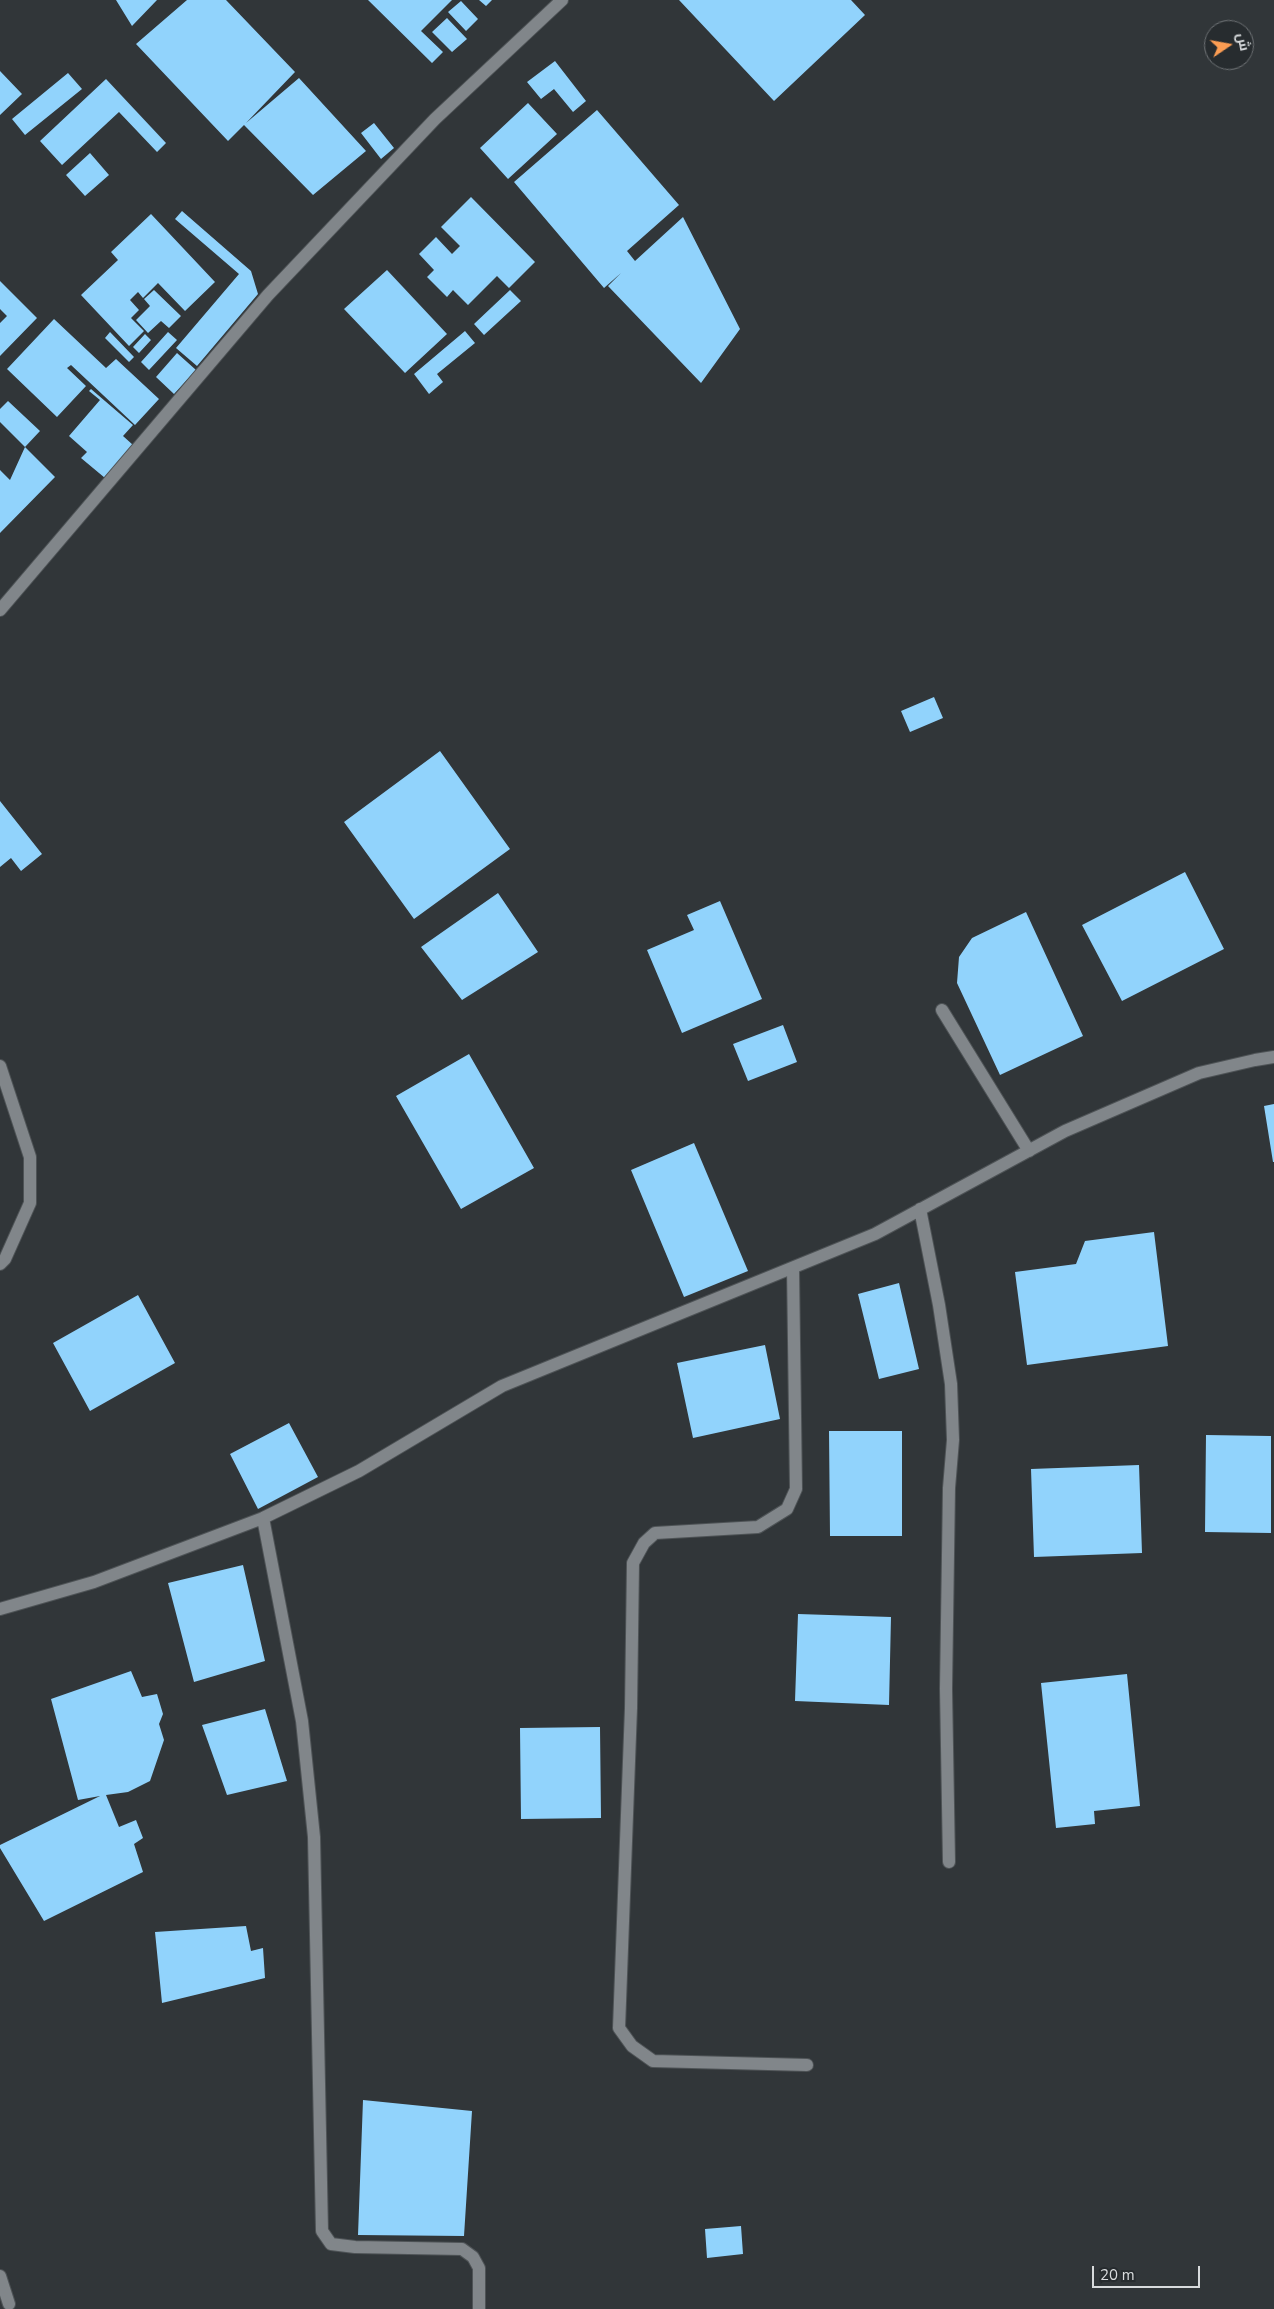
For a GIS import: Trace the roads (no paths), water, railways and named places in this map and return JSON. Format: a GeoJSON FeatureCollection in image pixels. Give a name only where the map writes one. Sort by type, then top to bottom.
{"type":"FeatureCollection","features":[{"type":"Feature","properties":{"kind":"street"},"geometry":{"type":"LineString","coordinates":[[0,610],[268,295],[435,119],[562,0]]}},
{"type":"Feature","properties":{"kind":"street"},"geometry":{"type":"LineString","coordinates":[[942,1010],[1028,1151]]}},
{"type":"Feature","properties":{"kind":"street"},"geometry":{"type":"LineString","coordinates":[[0,1609],[94,1582],[263,1518],[359,1471],[502,1386],[875,1234],[1065,1131],[1199,1074],[1274,1057]]}},
{"type":"Feature","properties":{"kind":"street"},"geometry":{"type":"LineString","coordinates":[[0,1066],[30,1157],[30,1204],[0,1264]]}},
{"type":"Feature","properties":{"kind":"street"},"geometry":{"type":"LineString","coordinates":[[920,1209],[939,1305],[951,1384],[953,1440],[949,1488],[946,1689],[949,1862]]}},
{"type":"Feature","properties":{"kind":"street"},"geometry":{"type":"LineString","coordinates":[[793,1268],[796,1489],[787,1509],[758,1527],[655,1533],[644,1543],[634,1563],[631,1708],[619,2028],[632,2046],[653,2061],[807,2065]]}},
{"type":"Feature","properties":{"kind":"street"},"geometry":{"type":"LineString","coordinates":[[263,1518],[302,1721],[314,1837],[322,2231],[331,2244],[462,2249],[473,2257],[479,2268],[479,2309]]}},
{"type":"Feature","properties":{"kind":"street"},"geometry":{"type":"LineString","coordinates":[[0,2276],[9,2304]]}}]}
